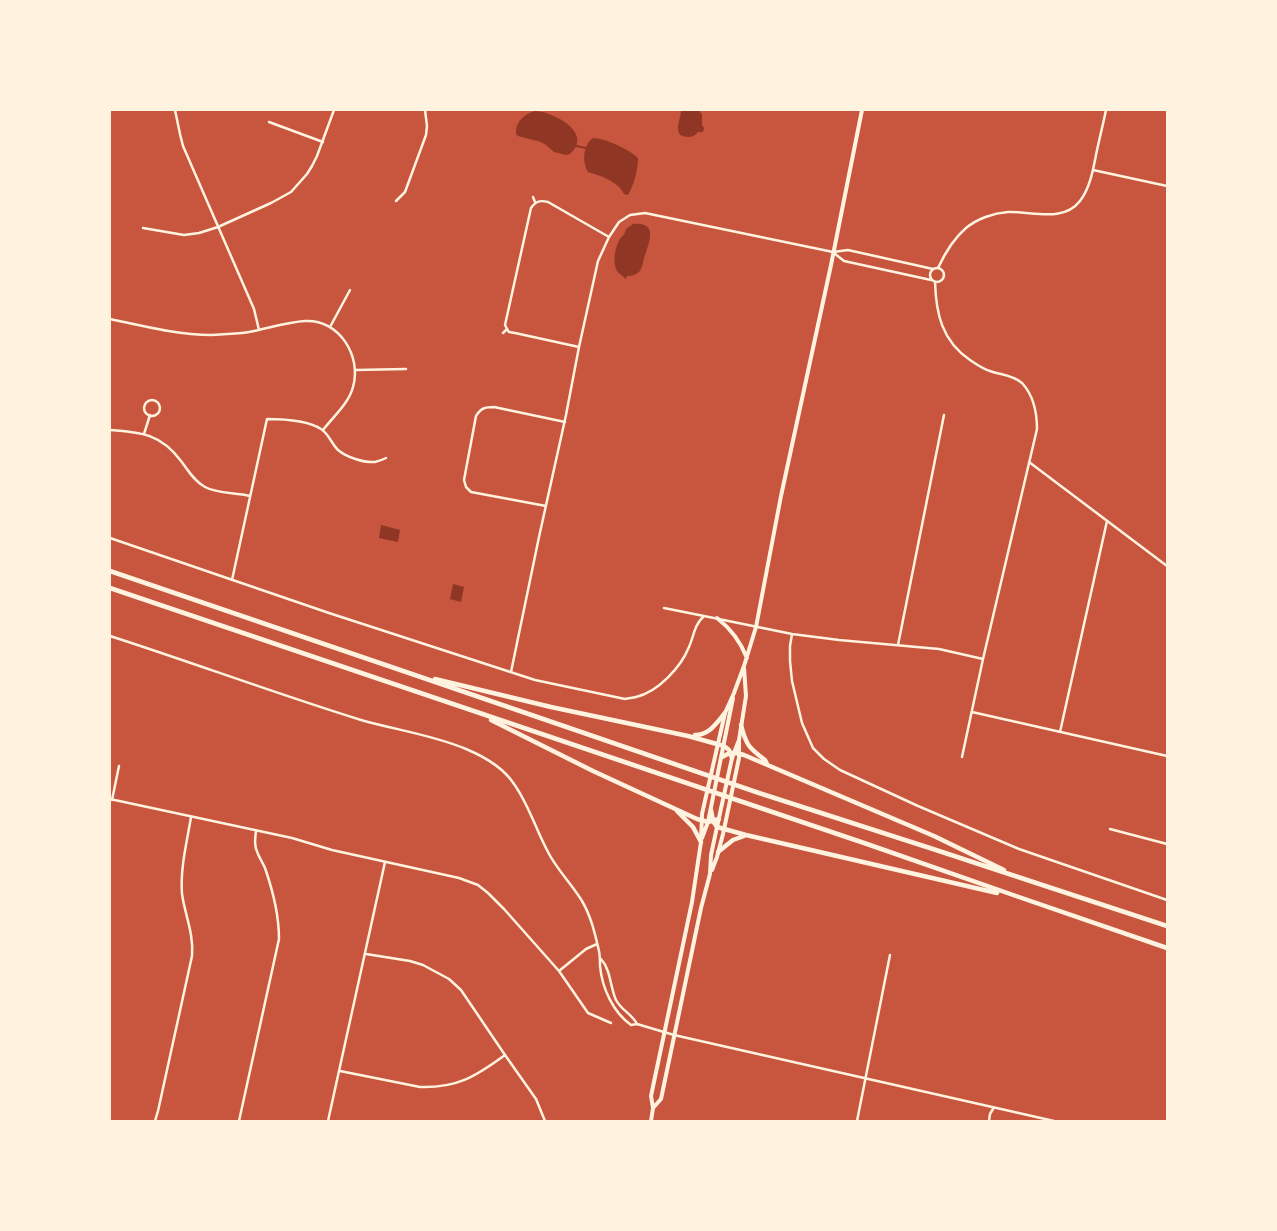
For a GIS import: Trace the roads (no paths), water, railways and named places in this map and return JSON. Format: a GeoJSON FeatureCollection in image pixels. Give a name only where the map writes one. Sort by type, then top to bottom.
{"type":"FeatureCollection","features":[{"type":"Feature","properties":{"kind":"highway"},"geometry":{"type":"LineString","coordinates":[[110,571],[699,773],[1167,926]]}},
{"type":"Feature","properties":{"kind":"highway"},"geometry":{"type":"LineString","coordinates":[[110,588],[756,806],[1167,948]]}},
{"type":"Feature","properties":{"kind":"highway"},"geometry":{"type":"LineString","coordinates":[[409,672],[551,707],[688,736],[724,746],[734,753],[766,764],[934,836],[1021,878]]}},
{"type":"Feature","properties":{"kind":"highway"},"geometry":{"type":"LineString","coordinates":[[476,713],[675,809],[702,820],[711,821],[719,819]]}},
{"type":"Feature","properties":{"kind":"highway"},"geometry":{"type":"LineString","coordinates":[[688,736],[698,736],[705,733],[713,727],[724,713]]}},
{"type":"Feature","properties":{"kind":"highway"},"geometry":{"type":"LineString","coordinates":[[741,726],[750,749],[766,760],[766,764]]}},
{"type":"Feature","properties":{"kind":"highway"},"geometry":{"type":"LineString","coordinates":[[722,756],[734,753]]}},
{"type":"Feature","properties":{"kind":"highway"},"geometry":{"type":"LineString","coordinates":[[732,758],[734,753]]}},
{"type":"Feature","properties":{"kind":"highway"},"geometry":{"type":"LineString","coordinates":[[675,809],[694,828],[701,842]]}},
{"type":"Feature","properties":{"kind":"highway"},"geometry":{"type":"LineString","coordinates":[[711,810],[711,821],[717,827],[746,836],[1016,896]]}},
{"type":"Feature","properties":{"kind":"highway"},"geometry":{"type":"LineString","coordinates":[[718,852],[733,840],[746,836]]}},
{"type":"Feature","properties":{"kind":"main road"},"geometry":{"type":"LineString","coordinates":[[651,1121],[653,1108],[651,1096],[692,902],[701,842],[702,814],[724,713],[734,693],[747,658],[756,626],[781,496],[862,110]]}},
{"type":"Feature","properties":{"kind":"main road"},"geometry":{"type":"LineString","coordinates":[[717,618],[728,628],[747,658]]}},
{"type":"Feature","properties":{"kind":"main road"},"geometry":{"type":"LineString","coordinates":[[653,1108],[660,1099],[701,908],[724,829],[740,758],[734,753],[739,740],[746,696],[744,666]]}},
{"type":"Feature","properties":{"kind":"main road"},"geometry":{"type":"LineString","coordinates":[[711,810],[734,693]]}},
{"type":"Feature","properties":{"kind":"main road"},"geometry":{"type":"LineString","coordinates":[[710,874],[711,855],[732,758]]}},
{"type":"Feature","properties":{"kind":"main road"},"geometry":{"type":"LineString","coordinates":[[701,842],[711,821]]}},
{"type":"Feature","properties":{"kind":"street"},"geometry":{"type":"LineString","coordinates":[[175,110],[183,146],[254,309],[259,330]]}},
{"type":"Feature","properties":{"kind":"street"},"geometry":{"type":"LineString","coordinates":[[143,228],[184,235],[199,233],[218,227],[291,192],[307,174],[317,156],[334,110]]}},
{"type":"Feature","properties":{"kind":"street"},"geometry":{"type":"LineString","coordinates":[[396,201],[404,192],[426,134],[428,126],[425,110]]}},
{"type":"Feature","properties":{"kind":"street"},"geometry":{"type":"LineString","coordinates":[[938,268],[947,250],[957,237],[978,220],[995,214],[1009,212],[1056,214],[1074,208],[1082,199],[1089,185],[1106,110]]}},
{"type":"Feature","properties":{"kind":"street"},"geometry":{"type":"LineString","coordinates":[[269,122],[323,142]]}},
{"type":"Feature","properties":{"kind":"street"},"geometry":{"type":"LineString","coordinates":[[1093,170],[1167,186]]}},
{"type":"Feature","properties":{"kind":"street"},"geometry":{"type":"LineString","coordinates":[[533,197],[535,202]]}},
{"type":"Feature","properties":{"kind":"street"},"geometry":{"type":"LineString","coordinates":[[579,347],[509,332],[505,325],[531,208],[535,202],[548,202],[609,237]]}},
{"type":"Feature","properties":{"kind":"street"},"geometry":{"type":"LineString","coordinates":[[511,672],[598,261],[609,237],[624,218],[636,213],[645,213],[833,252],[848,250],[933,269],[938,268],[943,272],[944,277]]}},
{"type":"Feature","properties":{"kind":"street"},"geometry":{"type":"LineString","coordinates":[[833,252],[844,261],[931,280],[937,283],[942,281],[944,277]]}},
{"type":"Feature","properties":{"kind":"street"},"geometry":{"type":"LineString","coordinates":[[931,280],[930,273],[933,269]]}},
{"type":"Feature","properties":{"kind":"street"},"geometry":{"type":"LineString","coordinates":[[944,277],[948,278]]}},
{"type":"Feature","properties":{"kind":"street"},"geometry":{"type":"LineString","coordinates":[[935,282],[937,309],[943,329],[952,344],[976,364],[989,371],[1008,375],[1021,382],[1030,393],[1035,406],[1037,429],[962,757]]}},
{"type":"Feature","properties":{"kind":"street"},"geometry":{"type":"LineString","coordinates":[[330,327],[350,290]]}},
{"type":"Feature","properties":{"kind":"street"},"geometry":{"type":"LineString","coordinates":[[110,319],[185,334],[248,332],[304,321],[318,322],[330,327],[338,333],[350,348],[356,370],[352,392],[323,430]]}},
{"type":"Feature","properties":{"kind":"street"},"geometry":{"type":"LineString","coordinates":[[503,333],[507,329]]}},
{"type":"Feature","properties":{"kind":"street"},"geometry":{"type":"LineString","coordinates":[[356,370],[406,369]]}},
{"type":"Feature","properties":{"kind":"street"},"geometry":{"type":"LineString","coordinates":[[154,400],[158,403],[160,410],[155,415],[150,415],[145,412],[144,407],[148,401],[154,400]]}},
{"type":"Feature","properties":{"kind":"street"},"geometry":{"type":"LineString","coordinates":[[546,506],[472,492],[466,487],[464,474],[476,416],[486,407],[494,407],[564,422]]}},
{"type":"Feature","properties":{"kind":"street"},"geometry":{"type":"LineString","coordinates":[[144,434],[150,415]]}},
{"type":"Feature","properties":{"kind":"street"},"geometry":{"type":"LineString","coordinates":[[898,645],[944,415]]}},
{"type":"Feature","properties":{"kind":"street"},"geometry":{"type":"LineString","coordinates":[[232,580],[267,419],[307,423],[323,430],[338,450],[351,458],[372,462],[386,458]]}},
{"type":"Feature","properties":{"kind":"street"},"geometry":{"type":"LineString","coordinates":[[110,430],[144,434],[159,440],[175,454],[197,482],[212,490],[250,496]]}},
{"type":"Feature","properties":{"kind":"street"},"geometry":{"type":"LineString","coordinates":[[1029,462],[1167,566]]}},
{"type":"Feature","properties":{"kind":"street"},"geometry":{"type":"LineString","coordinates":[[1060,732],[1108,521]]}},
{"type":"Feature","properties":{"kind":"street"},"geometry":{"type":"LineString","coordinates":[[110,538],[536,680],[625,699],[636,698],[646,693],[668,677],[679,665],[689,648],[699,621],[704,616]]}},
{"type":"Feature","properties":{"kind":"street"},"geometry":{"type":"LineString","coordinates":[[664,608],[792,634],[939,649],[983,659]]}},
{"type":"Feature","properties":{"kind":"street"},"geometry":{"type":"LineString","coordinates":[[792,634],[790,646],[792,681],[802,723],[813,748],[824,759],[846,773],[1019,849],[1167,900]]}},
{"type":"Feature","properties":{"kind":"street"},"geometry":{"type":"LineString","coordinates":[[110,636],[362,720],[459,746],[486,758],[503,770],[527,806],[558,869],[583,902],[590,918],[600,958],[600,967],[610,1002],[626,1022],[664,1033],[1054,1121]]}},
{"type":"Feature","properties":{"kind":"street"},"geometry":{"type":"LineString","coordinates":[[972,712],[1167,756]]}},
{"type":"Feature","properties":{"kind":"street"},"geometry":{"type":"LineString","coordinates":[[119,766],[111,800],[292,838],[332,850],[459,878],[478,885],[504,909],[559,971],[588,1013],[611,1023]]}},
{"type":"Feature","properties":{"kind":"street"},"geometry":{"type":"LineString","coordinates":[[155,1121],[192,956],[193,946],[182,896],[181,880],[191,817]]}},
{"type":"Feature","properties":{"kind":"street"},"geometry":{"type":"LineString","coordinates":[[1110,828],[1167,844]]}},
{"type":"Feature","properties":{"kind":"street"},"geometry":{"type":"LineString","coordinates":[[239,1121],[278,938],[276,905],[265,867],[257,852],[255,844],[256,830]]}},
{"type":"Feature","properties":{"kind":"street"},"geometry":{"type":"LineString","coordinates":[[328,1121],[385,862]]}},
{"type":"Feature","properties":{"kind":"street"},"geometry":{"type":"LineString","coordinates":[[559,971],[586,949],[597,944]]}},
{"type":"Feature","properties":{"kind":"street"},"geometry":{"type":"LineString","coordinates":[[366,954],[423,965],[449,979],[461,990],[536,1099],[545,1121]]}},
{"type":"Feature","properties":{"kind":"street"},"geometry":{"type":"LineString","coordinates":[[857,1121],[890,955]]}},
{"type":"Feature","properties":{"kind":"street"},"geometry":{"type":"LineString","coordinates":[[600,958],[606,965],[617,1001],[621,1008],[637,1024]]}},
{"type":"Feature","properties":{"kind":"street"},"geometry":{"type":"LineString","coordinates":[[340,1072],[420,1087],[447,1086],[474,1076],[505,1055]]}},
{"type":"Feature","properties":{"kind":"street"},"geometry":{"type":"LineString","coordinates":[[989,1121],[990,1114],[994,1108]]}},
{"type":"Feature","properties":{"kind":"waterway"},"geometry":{"type":"LineString","coordinates":[[576,146],[586,148]]}}]}
